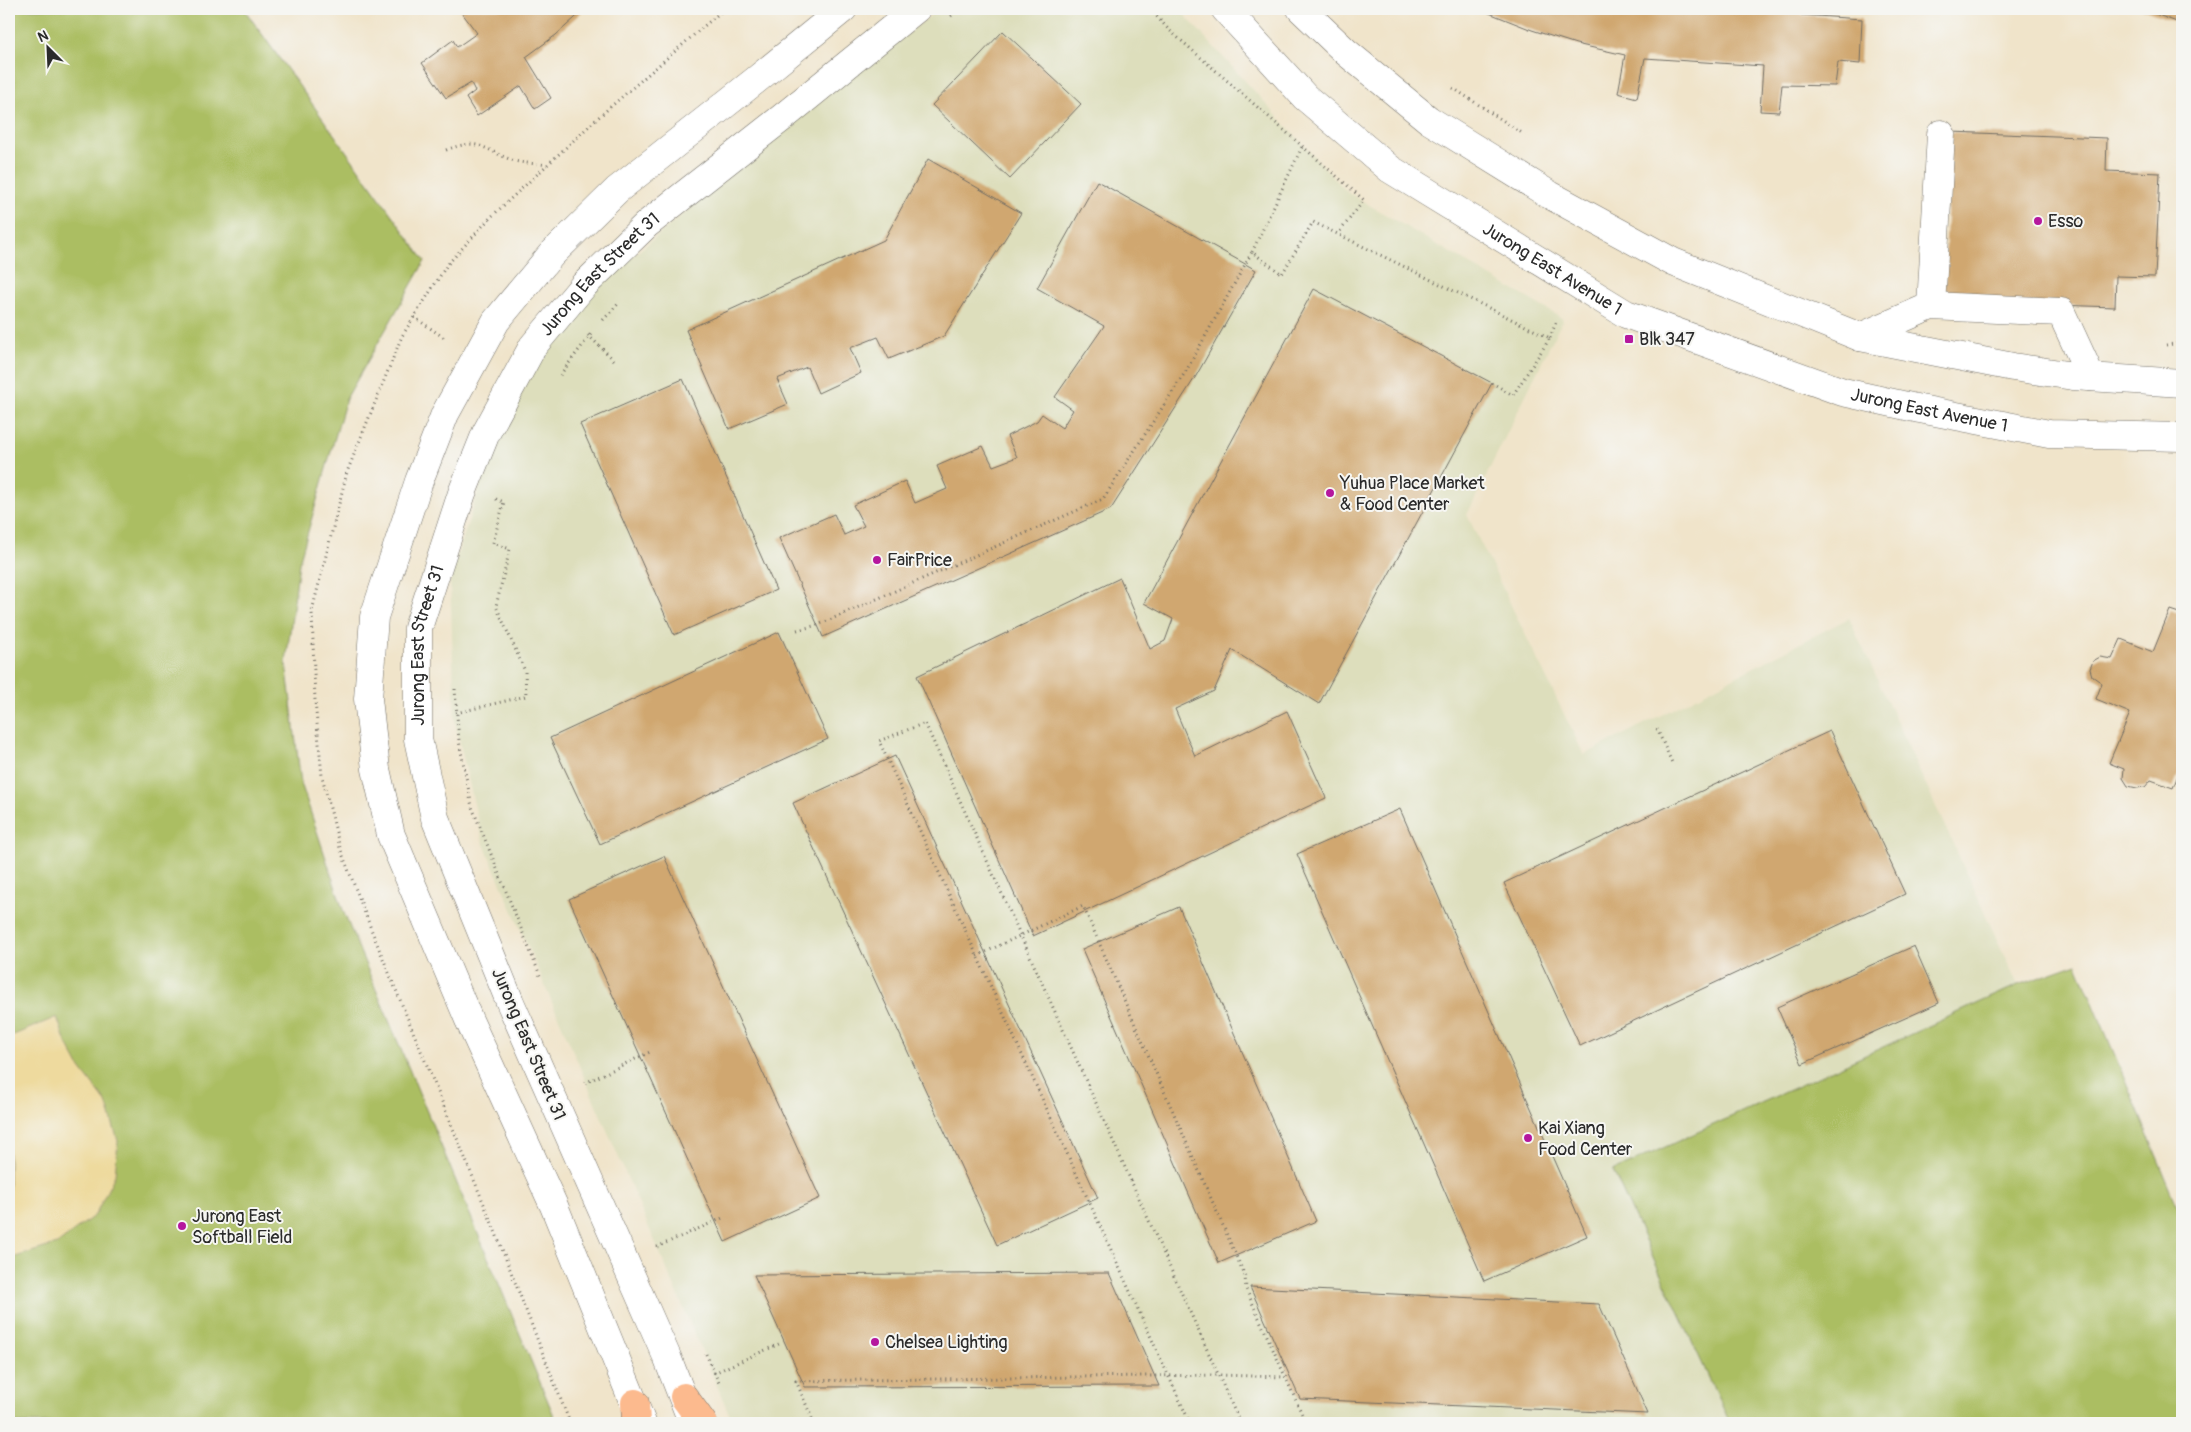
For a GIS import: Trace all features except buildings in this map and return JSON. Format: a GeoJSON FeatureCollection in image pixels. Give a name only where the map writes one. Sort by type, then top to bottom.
{"type":"FeatureCollection","features":[{"type":"Feature","properties":{"kind":"main road"},"geometry":{"type":"LineString","coordinates":[[684,1397],[703,1423]]}},
{"type":"Feature","properties":{"kind":"street"},"geometry":{"type":"LineString","coordinates":[[638,1416],[554,1206],[469,1020],[391,836],[376,769],[368,699],[374,617],[419,481],[445,414],[496,321],[551,255],[617,190],[843,9]]}},
{"type":"Feature","properties":{"kind":"street","name":"Jurong East Street 31"},"geometry":{"type":"LineString","coordinates":[[693,1423],[684,1397],[510,1002],[435,818],[418,739],[418,628],[462,493],[486,433],[533,346],[584,285],[647,224],[916,9]]}},
{"type":"Feature","properties":{"kind":"street","name":"Jurong East Avenue 1"},"geometry":{"type":"LineString","coordinates":[[1226,9],[1305,97],[1390,170],[1626,314],[1843,392],[2049,434],[2182,437]]}},
{"type":"Feature","properties":{"kind":"street"},"geometry":{"type":"LineString","coordinates":[[1301,9],[1346,52],[1429,120],[1550,195],[1673,262],[1860,337],[2013,367],[2091,377],[2182,383]]}},
{"type":"Feature","properties":{"kind":"street"},"geometry":{"type":"LineString","coordinates":[[1931,306],[1941,134]]}},
{"type":"Feature","properties":{"kind":"street"},"geometry":{"type":"LineString","coordinates":[[1860,337],[1931,306],[2060,312],[2091,377]]}},
{"type":"Feature","properties":{"kind":"path"},"geometry":{"type":"LineString","coordinates":[[945,21],[960,9]]}},
{"type":"Feature","properties":{"kind":"path"},"geometry":{"type":"LineString","coordinates":[[1150,9],[1168,29],[1364,200],[1338,234]]}},
{"type":"Feature","properties":{"kind":"path"},"geometry":{"type":"LineString","coordinates":[[1453,88],[1527,137]]}},
{"type":"Feature","properties":{"kind":"path"},"geometry":{"type":"LineString","coordinates":[[446,150],[462,144],[480,144],[514,160],[547,165]]}},
{"type":"Feature","properties":{"kind":"path"},"geometry":{"type":"LineString","coordinates":[[797,630],[818,625],[1103,499],[1186,371],[1252,252],[1302,147]]}},
{"type":"Feature","properties":{"kind":"path"},"geometry":{"type":"LineString","coordinates":[[1252,252],[1282,274],[1313,222],[1550,338]]}},
{"type":"Feature","properties":{"kind":"path"},"geometry":{"type":"LineString","coordinates":[[601,322],[621,300]]}},
{"type":"Feature","properties":{"kind":"path"},"geometry":{"type":"LineString","coordinates":[[1492,383],[1513,395],[1550,338],[1556,322]]}},
{"type":"Feature","properties":{"kind":"path"},"geometry":{"type":"LineString","coordinates":[[555,382],[595,330]]}},
{"type":"Feature","properties":{"kind":"path"},"geometry":{"type":"LineString","coordinates":[[594,342],[614,361]]}},
{"type":"Feature","properties":{"kind":"path"},"geometry":{"type":"LineString","coordinates":[[2164,345],[2182,343]]}},
{"type":"Feature","properties":{"kind":"path"},"geometry":{"type":"LineString","coordinates":[[457,713],[526,696],[526,671],[496,606],[510,549],[493,544],[504,502],[490,497]]}},
{"type":"Feature","properties":{"kind":"path"},"geometry":{"type":"LineString","coordinates":[[455,685],[459,741],[472,807],[544,986]]}},
{"type":"Feature","properties":{"kind":"path"},"geometry":{"type":"LineString","coordinates":[[1190,1423],[879,741],[925,723],[1240,1423]]}},
{"type":"Feature","properties":{"kind":"path"},"geometry":{"type":"LineString","coordinates":[[1657,729],[1673,765]]}},
{"type":"Feature","properties":{"kind":"path"},"geometry":{"type":"LineString","coordinates":[[977,956],[1083,906],[1245,1276],[1246,1289],[1306,1423]]}},
{"type":"Feature","properties":{"kind":"path"},"geometry":{"type":"LineString","coordinates":[[585,1083],[652,1051]]}},
{"type":"Feature","properties":{"kind":"path"},"geometry":{"type":"LineString","coordinates":[[582,1074],[589,1092]]}},
{"type":"Feature","properties":{"kind":"path"},"geometry":{"type":"LineString","coordinates":[[657,1247],[725,1217]]}},
{"type":"Feature","properties":{"kind":"path"},"geometry":{"type":"LineString","coordinates":[[653,1238],[661,1256]]}},
{"type":"Feature","properties":{"kind":"path"},"geometry":{"type":"LineString","coordinates":[[714,1373],[779,1344]]}},
{"type":"Feature","properties":{"kind":"path"},"geometry":{"type":"LineString","coordinates":[[704,1350],[723,1390]]}},
{"type":"Feature","properties":{"kind":"path"},"geometry":{"type":"LineString","coordinates":[[814,1423],[796,1382],[1218,1375],[1285,1377]]}},
{"type":"Feature","properties":{"kind":"shaded area"},"geometry":{"type":"Polygon","coordinates":[[[939,9],[1179,9],[1347,192],[1563,319],[1467,515],[1584,755],[1849,618],[2018,985],[1613,1171],[1730,1423],[733,1423],[483,842],[455,722],[450,578],[502,418],[574,305],[789,126],[939,9]]]}},
{"type":"Feature","properties":{"kind":"green space"},"geometry":{"type":"Polygon","coordinates":[[[9,9],[244,9],[425,261],[346,399],[299,563],[286,662],[301,783],[344,913],[557,1423],[9,1423],[9,9]]]}},
{"type":"Feature","properties":{"kind":"green space"},"geometry":{"type":"Polygon","coordinates":[[[2077,964],[2182,1217],[2182,1423],[1730,1423],[1613,1171],[2018,985],[2077,964]]]}},
{"type":"Feature","properties":{"kind":"sand"},"geometry":{"type":"Polygon","coordinates":[[[57,1017],[65,1040],[80,1068],[106,1102],[118,1141],[115,1175],[95,1215],[57,1244],[9,1259],[9,1037],[57,1017]]]}},
{"type":"Feature","properties":{"kind":"place","name":"Esso"},"geometry":{"type":"Point","coordinates":[2038,221]}},
{"type":"Feature","properties":{"kind":"place","name":"Blk 347"},"geometry":{"type":"Point","coordinates":[1629,339]}},
{"type":"Feature","properties":{"kind":"place","name":"Yuhua Place Market & Food Center"},"geometry":{"type":"Point","coordinates":[1330,493]}},
{"type":"Feature","properties":{"kind":"place","name":"FairPrice"},"geometry":{"type":"Point","coordinates":[877,560]}},
{"type":"Feature","properties":{"kind":"place","name":"Kai Xiang Food Center"},"geometry":{"type":"Point","coordinates":[1528,1138]}},
{"type":"Feature","properties":{"kind":"place","name":"Jurong East Softball Field"},"geometry":{"type":"Point","coordinates":[182,1226]}},
{"type":"Feature","properties":{"kind":"place","name":"Chelsea Lighting"},"geometry":{"type":"Point","coordinates":[875,1342]}}]}
